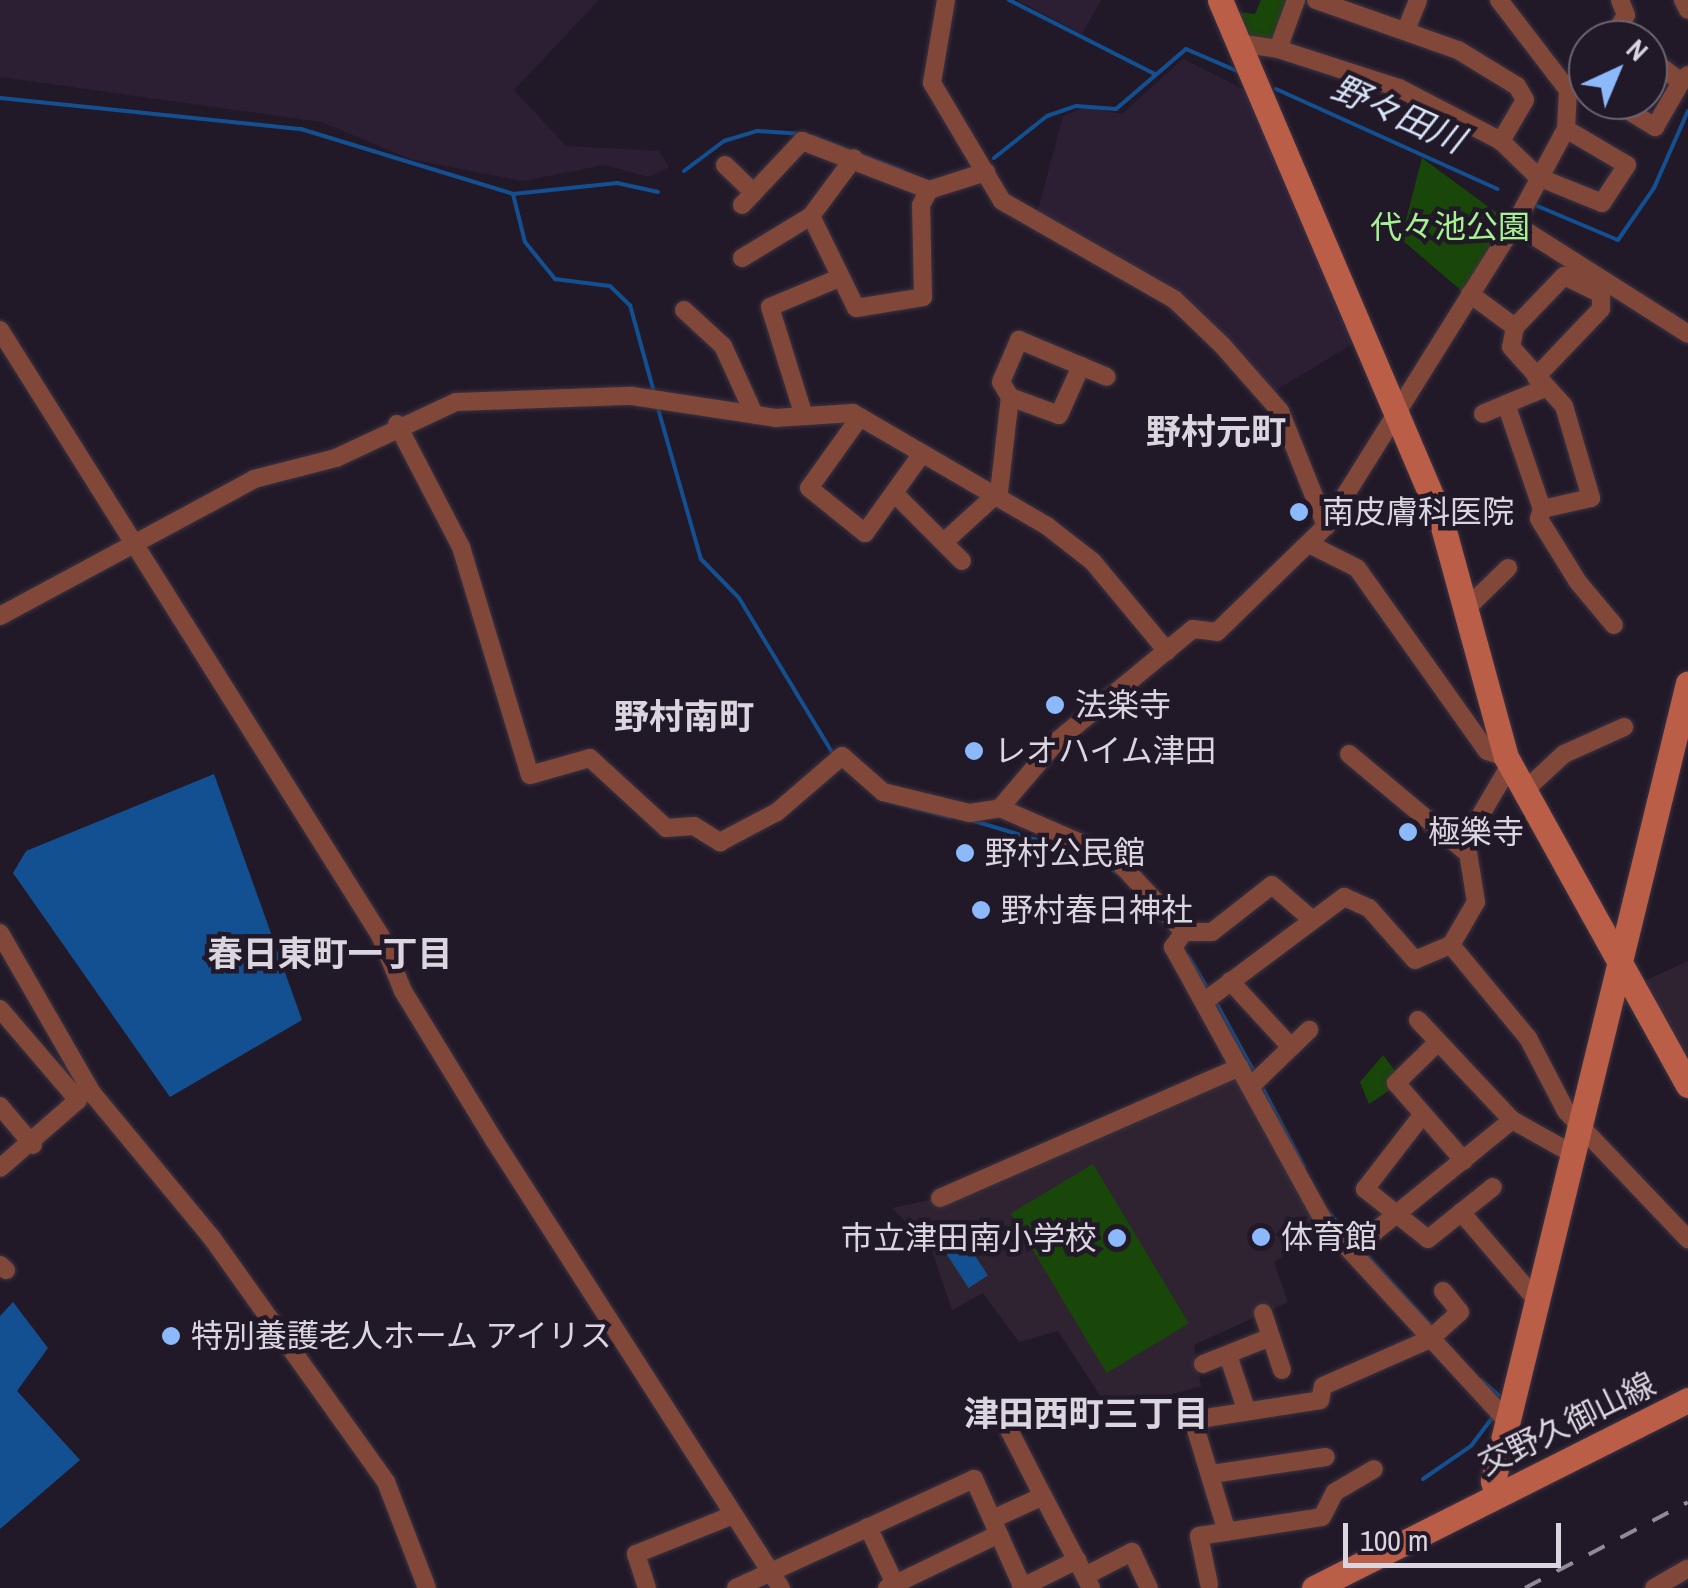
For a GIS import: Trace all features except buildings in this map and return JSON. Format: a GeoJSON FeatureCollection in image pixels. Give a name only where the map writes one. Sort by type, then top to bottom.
{"type":"FeatureCollection","features":[{"type":"Feature","properties":{"kind":"street"},"geometry":{"type":"LineString","coordinates":[[946,0],[932,84],[1002,201],[1030,222],[1122,266],[1222,345],[1280,411],[1326,526]]}},
{"type":"Feature","properties":{"kind":"street"},"geometry":{"type":"LineString","coordinates":[[1220,0],[1399,413],[1468,607],[1508,761],[1620,974],[1688,1085]]}},
{"type":"Feature","properties":{"kind":"street"},"geometry":{"type":"LineString","coordinates":[[1278,49],[1296,0]]}},
{"type":"Feature","properties":{"kind":"street"},"geometry":{"type":"LineString","coordinates":[[1316,0],[1406,30],[1517,86],[1525,100],[1501,141]]}},
{"type":"Feature","properties":{"kind":"street"},"geometry":{"type":"LineString","coordinates":[[1406,30],[1418,0]]}},
{"type":"Feature","properties":{"kind":"street"},"geometry":{"type":"LineString","coordinates":[[1000,808],[1057,741],[1193,628],[1216,632],[1309,544],[1326,526],[1399,413],[1515,224],[1566,128],[1568,90],[1499,0]]}},
{"type":"Feature","properties":{"kind":"street"},"geometry":{"type":"LineString","coordinates":[[1684,0],[1688,10]]}},
{"type":"Feature","properties":{"kind":"street"},"geometry":{"type":"LineString","coordinates":[[1238,43],[1278,49],[1399,88],[1501,141],[1538,177],[1602,203],[1627,165],[1566,128]]}},
{"type":"Feature","properties":{"kind":"street"},"geometry":{"type":"LineString","coordinates":[[1668,105],[1684,78]]}},
{"type":"Feature","properties":{"kind":"street"},"geometry":{"type":"LineString","coordinates":[[724,166],[748,199],[802,141],[929,190],[986,172]]}},
{"type":"Feature","properties":{"kind":"street"},"geometry":{"type":"LineString","coordinates":[[742,258],[811,216],[854,158]]}},
{"type":"Feature","properties":{"kind":"street"},"geometry":{"type":"LineString","coordinates":[[811,216],[856,308],[923,297],[916,236],[929,190]]}},
{"type":"Feature","properties":{"kind":"street"},"geometry":{"type":"LineString","coordinates":[[1515,224],[1688,334]]}},
{"type":"Feature","properties":{"kind":"street"},"geometry":{"type":"LineString","coordinates":[[1483,414],[1541,383],[1601,309],[1601,294],[1564,276],[1515,327],[1511,347],[1541,383],[1564,406],[1591,498],[1542,509]]}},
{"type":"Feature","properties":{"kind":"street"},"geometry":{"type":"LineString","coordinates":[[804,413],[770,307],[839,278]]}},
{"type":"Feature","properties":{"kind":"street"},"geometry":{"type":"LineString","coordinates":[[1470,294],[1515,327]]}},
{"type":"Feature","properties":{"kind":"street"},"geometry":{"type":"LineString","coordinates":[[684,310],[723,346],[754,414]]}},
{"type":"Feature","properties":{"kind":"street"},"geometry":{"type":"LineString","coordinates":[[0,330],[776,1581]]}},
{"type":"Feature","properties":{"kind":"street"},"geometry":{"type":"LineString","coordinates":[[1082,366],[1058,414],[1010,397],[1000,382],[1019,340],[1082,366],[1107,377]]}},
{"type":"Feature","properties":{"kind":"street"},"geometry":{"type":"LineString","coordinates":[[944,542],[999,492],[1010,397]]}},
{"type":"Feature","properties":{"kind":"street"},"geometry":{"type":"LineString","coordinates":[[0,616],[133,549],[254,479],[336,458],[398,424],[456,402],[654,398],[754,414],[860,417],[921,455],[999,492],[1093,562],[1168,651]]}},
{"type":"Feature","properties":{"kind":"street"},"geometry":{"type":"LineString","coordinates":[[1506,404],[1542,509],[1538,519],[1578,582],[1614,625]]}},
{"type":"Feature","properties":{"kind":"street"},"geometry":{"type":"LineString","coordinates":[[860,417],[809,488],[864,533],[921,455]]}},
{"type":"Feature","properties":{"kind":"street"},"geometry":{"type":"LineString","coordinates":[[398,424],[461,547],[530,775],[590,758],[666,828],[694,826],[720,842],[777,812],[838,760],[883,792],[919,805],[1000,808],[1115,858],[1180,937],[1240,1066],[1256,1081],[1325,1223],[1359,1246],[1508,1422]]}},
{"type":"Feature","properties":{"kind":"street"},"geometry":{"type":"LineString","coordinates":[[894,493],[962,561]]}},
{"type":"Feature","properties":{"kind":"street"},"geometry":{"type":"LineString","coordinates":[[1309,544],[1357,568],[1486,750],[1508,761]]}},
{"type":"Feature","properties":{"kind":"street"},"geometry":{"type":"LineString","coordinates":[[1468,607],[1508,569]]}},
{"type":"Feature","properties":{"kind":"street"},"geometry":{"type":"LineString","coordinates":[[1497,1495],[1508,1422],[1688,683]]}},
{"type":"Feature","properties":{"kind":"street"},"geometry":{"type":"LineString","coordinates":[[1522,793],[1564,754],[1624,728]]}},
{"type":"Feature","properties":{"kind":"street"},"geometry":{"type":"LineString","coordinates":[[1349,754],[1466,851]]}},
{"type":"Feature","properties":{"kind":"street"},"geometry":{"type":"LineString","coordinates":[[1209,998],[1310,918],[1350,897],[1415,960],[1451,945],[1476,902],[1466,851],[1508,761]]}},
{"type":"Feature","properties":{"kind":"street"},"geometry":{"type":"LineString","coordinates":[[1180,937],[1212,932],[1272,885],[1310,918]]}},
{"type":"Feature","properties":{"kind":"street"},"geometry":{"type":"LineString","coordinates":[[0,933],[109,1118],[212,1238],[386,1482],[426,1588]]}},
{"type":"Feature","properties":{"kind":"street"},"geometry":{"type":"LineString","coordinates":[[1451,945],[1528,1038],[1548,1086],[1688,1239]]}},
{"type":"Feature","properties":{"kind":"street"},"geometry":{"type":"LineString","coordinates":[[1230,981],[1291,1047]]}},
{"type":"Feature","properties":{"kind":"street"},"geometry":{"type":"LineString","coordinates":[[0,1168],[33,1145],[78,1100],[3,1016]]}},
{"type":"Feature","properties":{"kind":"street"},"geometry":{"type":"LineString","coordinates":[[1418,1020],[1512,1120],[1575,1155]]}},
{"type":"Feature","properties":{"kind":"street"},"geometry":{"type":"LineString","coordinates":[[1256,1081],[1309,1030]]}},
{"type":"Feature","properties":{"kind":"street"},"geometry":{"type":"LineString","coordinates":[[1438,1042],[1396,1083],[1464,1161]]}},
{"type":"Feature","properties":{"kind":"street"},"geometry":{"type":"LineString","coordinates":[[940,1198],[1240,1066]]}},
{"type":"Feature","properties":{"kind":"street"},"geometry":{"type":"LineString","coordinates":[[0,1106],[33,1145]]}},
{"type":"Feature","properties":{"kind":"street"},"geometry":{"type":"LineString","coordinates":[[1422,1114],[1365,1189],[1428,1239],[1494,1187]]}},
{"type":"Feature","properties":{"kind":"street"},"geometry":{"type":"LineString","coordinates":[[1359,1246],[1512,1120]]}},
{"type":"Feature","properties":{"kind":"street"},"geometry":{"type":"LineString","coordinates":[[1670,1222],[1688,1211]]}},
{"type":"Feature","properties":{"kind":"street"},"geometry":{"type":"LineString","coordinates":[[1461,1212],[1538,1303]]}},
{"type":"Feature","properties":{"kind":"street"},"geometry":{"type":"LineString","coordinates":[[1226,1532],[1193,1420],[1245,1406],[1320,1400],[1323,1386],[1436,1334],[1460,1312],[1443,1291]]}},
{"type":"Feature","properties":{"kind":"street"},"geometry":{"type":"LineString","coordinates":[[1263,1313],[1282,1370]]}},
{"type":"Feature","properties":{"kind":"street"},"geometry":{"type":"LineString","coordinates":[[1203,1364],[1271,1338]]}},
{"type":"Feature","properties":{"kind":"street"},"geometry":{"type":"LineString","coordinates":[[1228,1355],[1245,1406]]}},
{"type":"Feature","properties":{"kind":"street","name":"交野久御山線"},"geometry":{"type":"LineString","coordinates":[[1314,1588],[1688,1400]]}},
{"type":"Feature","properties":{"kind":"street"},"geometry":{"type":"LineString","coordinates":[[1008,1428],[1084,1575]]}},
{"type":"Feature","properties":{"kind":"street"},"geometry":{"type":"LineString","coordinates":[[1212,1474],[1326,1456]]}},
{"type":"Feature","properties":{"kind":"street"},"geometry":{"type":"LineString","coordinates":[[1210,1587],[1198,1536],[1322,1518],[1335,1492],[1374,1469]]}},
{"type":"Feature","properties":{"kind":"street"},"geometry":{"type":"LineString","coordinates":[[736,1588],[776,1581],[868,1527],[974,1478],[1022,1588],[1084,1575],[1132,1552],[1149,1588]]}},
{"type":"Feature","properties":{"kind":"street"},"geometry":{"type":"LineString","coordinates":[[868,1527],[893,1587],[1043,1496]]}},
{"type":"Feature","properties":{"kind":"street"},"geometry":{"type":"LineString","coordinates":[[647,1588],[636,1554],[733,1515]]}},
{"type":"Feature","properties":{"kind":"street"},"geometry":{"type":"LineString","coordinates":[[1654,1588],[1688,1568]]}},
{"type":"Feature","properties":{"kind":"shaded area"},"geometry":{"type":"Polygon","coordinates":[[[0,0],[599,0],[514,90],[566,146],[659,151],[669,167],[649,177],[604,165],[523,181],[410,159],[322,122],[0,77],[0,0]]]}},
{"type":"Feature","properties":{"kind":"shaded area"},"geometry":{"type":"Polygon","coordinates":[[[1017,0],[1101,0],[1082,34],[1017,0]]]}},
{"type":"Feature","properties":{"kind":"shaded area"},"geometry":{"type":"Polygon","coordinates":[[[1183,59],[1249,92],[1359,340],[1273,392],[1164,282],[1035,221],[1063,116],[1084,107],[1122,114],[1183,59]]]}},
{"type":"Feature","properties":{"kind":"shaded area"},"geometry":{"type":"Polygon","coordinates":[[[1688,961],[1688,1068],[1638,984],[1688,961]]]}},
{"type":"Feature","properties":{"kind":"shaded area","name":"市立津田南小学校"},"geometry":{"type":"Polygon","coordinates":[[[1240,1067],[1330,1228],[1274,1262],[1288,1302],[1194,1345],[1201,1386],[1111,1412],[1058,1331],[1019,1342],[983,1293],[952,1310],[931,1248],[892,1208],[940,1198],[1240,1067]]]}},
{"type":"Feature","properties":{"kind":"green space"},"geometry":{"type":"Polygon","coordinates":[[[1261,0],[1290,0],[1275,40],[1242,38],[1235,12],[1255,14],[1261,0]]]}},
{"type":"Feature","properties":{"kind":"green space","name":"代々池公園"},"geometry":{"type":"Polygon","coordinates":[[[1422,158],[1505,219],[1464,293],[1401,239],[1422,158]]]}},
{"type":"Feature","properties":{"kind":"green space"},"geometry":{"type":"Polygon","coordinates":[[[1383,1055],[1396,1072],[1393,1088],[1369,1104],[1360,1082],[1383,1055]]]}},
{"type":"Feature","properties":{"kind":"green space"},"geometry":{"type":"Polygon","coordinates":[[[1093,1164],[1189,1323],[1107,1373],[1011,1213],[1093,1164]]]}},
{"type":"Feature","properties":{"kind":"water"},"geometry":{"type":"Polygon","coordinates":[[[214,774],[302,1020],[170,1097],[13,873],[26,851],[214,774]]]}},
{"type":"Feature","properties":{"kind":"water"},"geometry":{"type":"Polygon","coordinates":[[[959,1231],[988,1275],[969,1288],[940,1244],[959,1231]]]}},
{"type":"Feature","properties":{"kind":"water"},"geometry":{"type":"Polygon","coordinates":[[[13,1302],[48,1348],[17,1391],[80,1460],[0,1529],[0,1316],[13,1302]]]}},
{"type":"Feature","properties":{"kind":"waterway","name":"野々田川"},"geometry":{"type":"LineString","coordinates":[[1009,0],[1155,74]]}},
{"type":"Feature","properties":{"kind":"waterway"},"geometry":{"type":"LineString","coordinates":[[994,158],[1047,116],[1076,106],[1116,109],[1186,49],[1237,71]]}},
{"type":"Feature","properties":{"kind":"waterway","name":"野々田川"},"geometry":{"type":"LineString","coordinates":[[1276,89],[1497,189]]}},
{"type":"Feature","properties":{"kind":"waterway"},"geometry":{"type":"LineString","coordinates":[[0,98],[301,129],[513,194],[617,183],[658,192]]}},
{"type":"Feature","properties":{"kind":"waterway","name":"野々田川"},"geometry":{"type":"LineString","coordinates":[[1535,205],[1618,240],[1654,188],[1688,111]]}},
{"type":"Feature","properties":{"kind":"waterway"},"geometry":{"type":"LineString","coordinates":[[684,171],[724,141],[757,131],[804,134]]}},
{"type":"Feature","properties":{"kind":"waterway"},"geometry":{"type":"LineString","coordinates":[[814,137],[903,171]]}},
{"type":"Feature","properties":{"kind":"waterway"},"geometry":{"type":"LineString","coordinates":[[513,194],[525,242],[555,279],[610,286],[630,305],[655,396]]}},
{"type":"Feature","properties":{"kind":"waterway"},"geometry":{"type":"LineString","coordinates":[[657,405],[701,559],[739,598],[835,757]]}},
{"type":"Feature","properties":{"kind":"waterway"},"geometry":{"type":"LineString","coordinates":[[888,801],[950,817]]}},
{"type":"Feature","properties":{"kind":"waterway"},"geometry":{"type":"LineString","coordinates":[[974,821],[1084,854]]}},
{"type":"Feature","properties":{"kind":"waterway"},"geometry":{"type":"LineString","coordinates":[[1097,859],[1118,873]]}},
{"type":"Feature","properties":{"kind":"waterway"},"geometry":{"type":"LineString","coordinates":[[1188,956],[1209,991]]}},
{"type":"Feature","properties":{"kind":"waterway"},"geometry":{"type":"LineString","coordinates":[[1214,999],[1255,1074]]}},
{"type":"Feature","properties":{"kind":"waterway"},"geometry":{"type":"LineString","coordinates":[[1262,1087],[1304,1167]]}},
{"type":"Feature","properties":{"kind":"waterway"},"geometry":{"type":"LineString","coordinates":[[1327,1211],[1354,1241]]}},
{"type":"Feature","properties":{"kind":"waterway"},"geometry":{"type":"LineString","coordinates":[[1360,1248],[1434,1329]]}},
{"type":"Feature","properties":{"kind":"waterway"},"geometry":{"type":"LineString","coordinates":[[1481,1380],[1504,1400]]}},
{"type":"Feature","properties":{"kind":"waterway"},"geometry":{"type":"LineString","coordinates":[[1423,1479],[1471,1446],[1493,1417]]}},
{"type":"Feature","properties":{"kind":"railway"},"geometry":{"type":"LineString","coordinates":[[1525,1588],[1688,1502]]}},
{"type":"Feature","properties":{"kind":"place","name":"南皮膚科医院"},"geometry":{"type":"Point","coordinates":[1299,512]}},
{"type":"Feature","properties":{"kind":"place","name":"法楽寺"},"geometry":{"type":"Point","coordinates":[1055,705]}},
{"type":"Feature","properties":{"kind":"place","name":"レオハイム津田"},"geometry":{"type":"Point","coordinates":[974,751]}},
{"type":"Feature","properties":{"kind":"place","name":"極樂寺"},"geometry":{"type":"Point","coordinates":[1408,832]}},
{"type":"Feature","properties":{"kind":"place","name":"野村公民館"},"geometry":{"type":"Point","coordinates":[965,853]}},
{"type":"Feature","properties":{"kind":"place","name":"野村春日神社"},"geometry":{"type":"Point","coordinates":[981,910]}},
{"type":"Feature","properties":{"kind":"place","name":"体育館"},"geometry":{"type":"Point","coordinates":[1261,1237]}},
{"type":"Feature","properties":{"kind":"place","name":"市立津田南小学校"},"geometry":{"type":"Point","coordinates":[1117,1238]}},
{"type":"Feature","properties":{"kind":"place","name":"特別養護老人ホーム アイリス"},"geometry":{"type":"Point","coordinates":[171,1336]}},
{"type":"Feature","properties":{"kind":"district","name":"野村元町"},"geometry":{"type":"Point","coordinates":[1216,432]}},
{"type":"Feature","properties":{"kind":"district","name":"野村南町"},"geometry":{"type":"Point","coordinates":[684,717]}},
{"type":"Feature","properties":{"kind":"district","name":"春日東町一丁目"},"geometry":{"type":"Point","coordinates":[330,954]}},
{"type":"Feature","properties":{"kind":"district","name":"津田西町三丁目"},"geometry":{"type":"Point","coordinates":[1086,1414]}}]}
